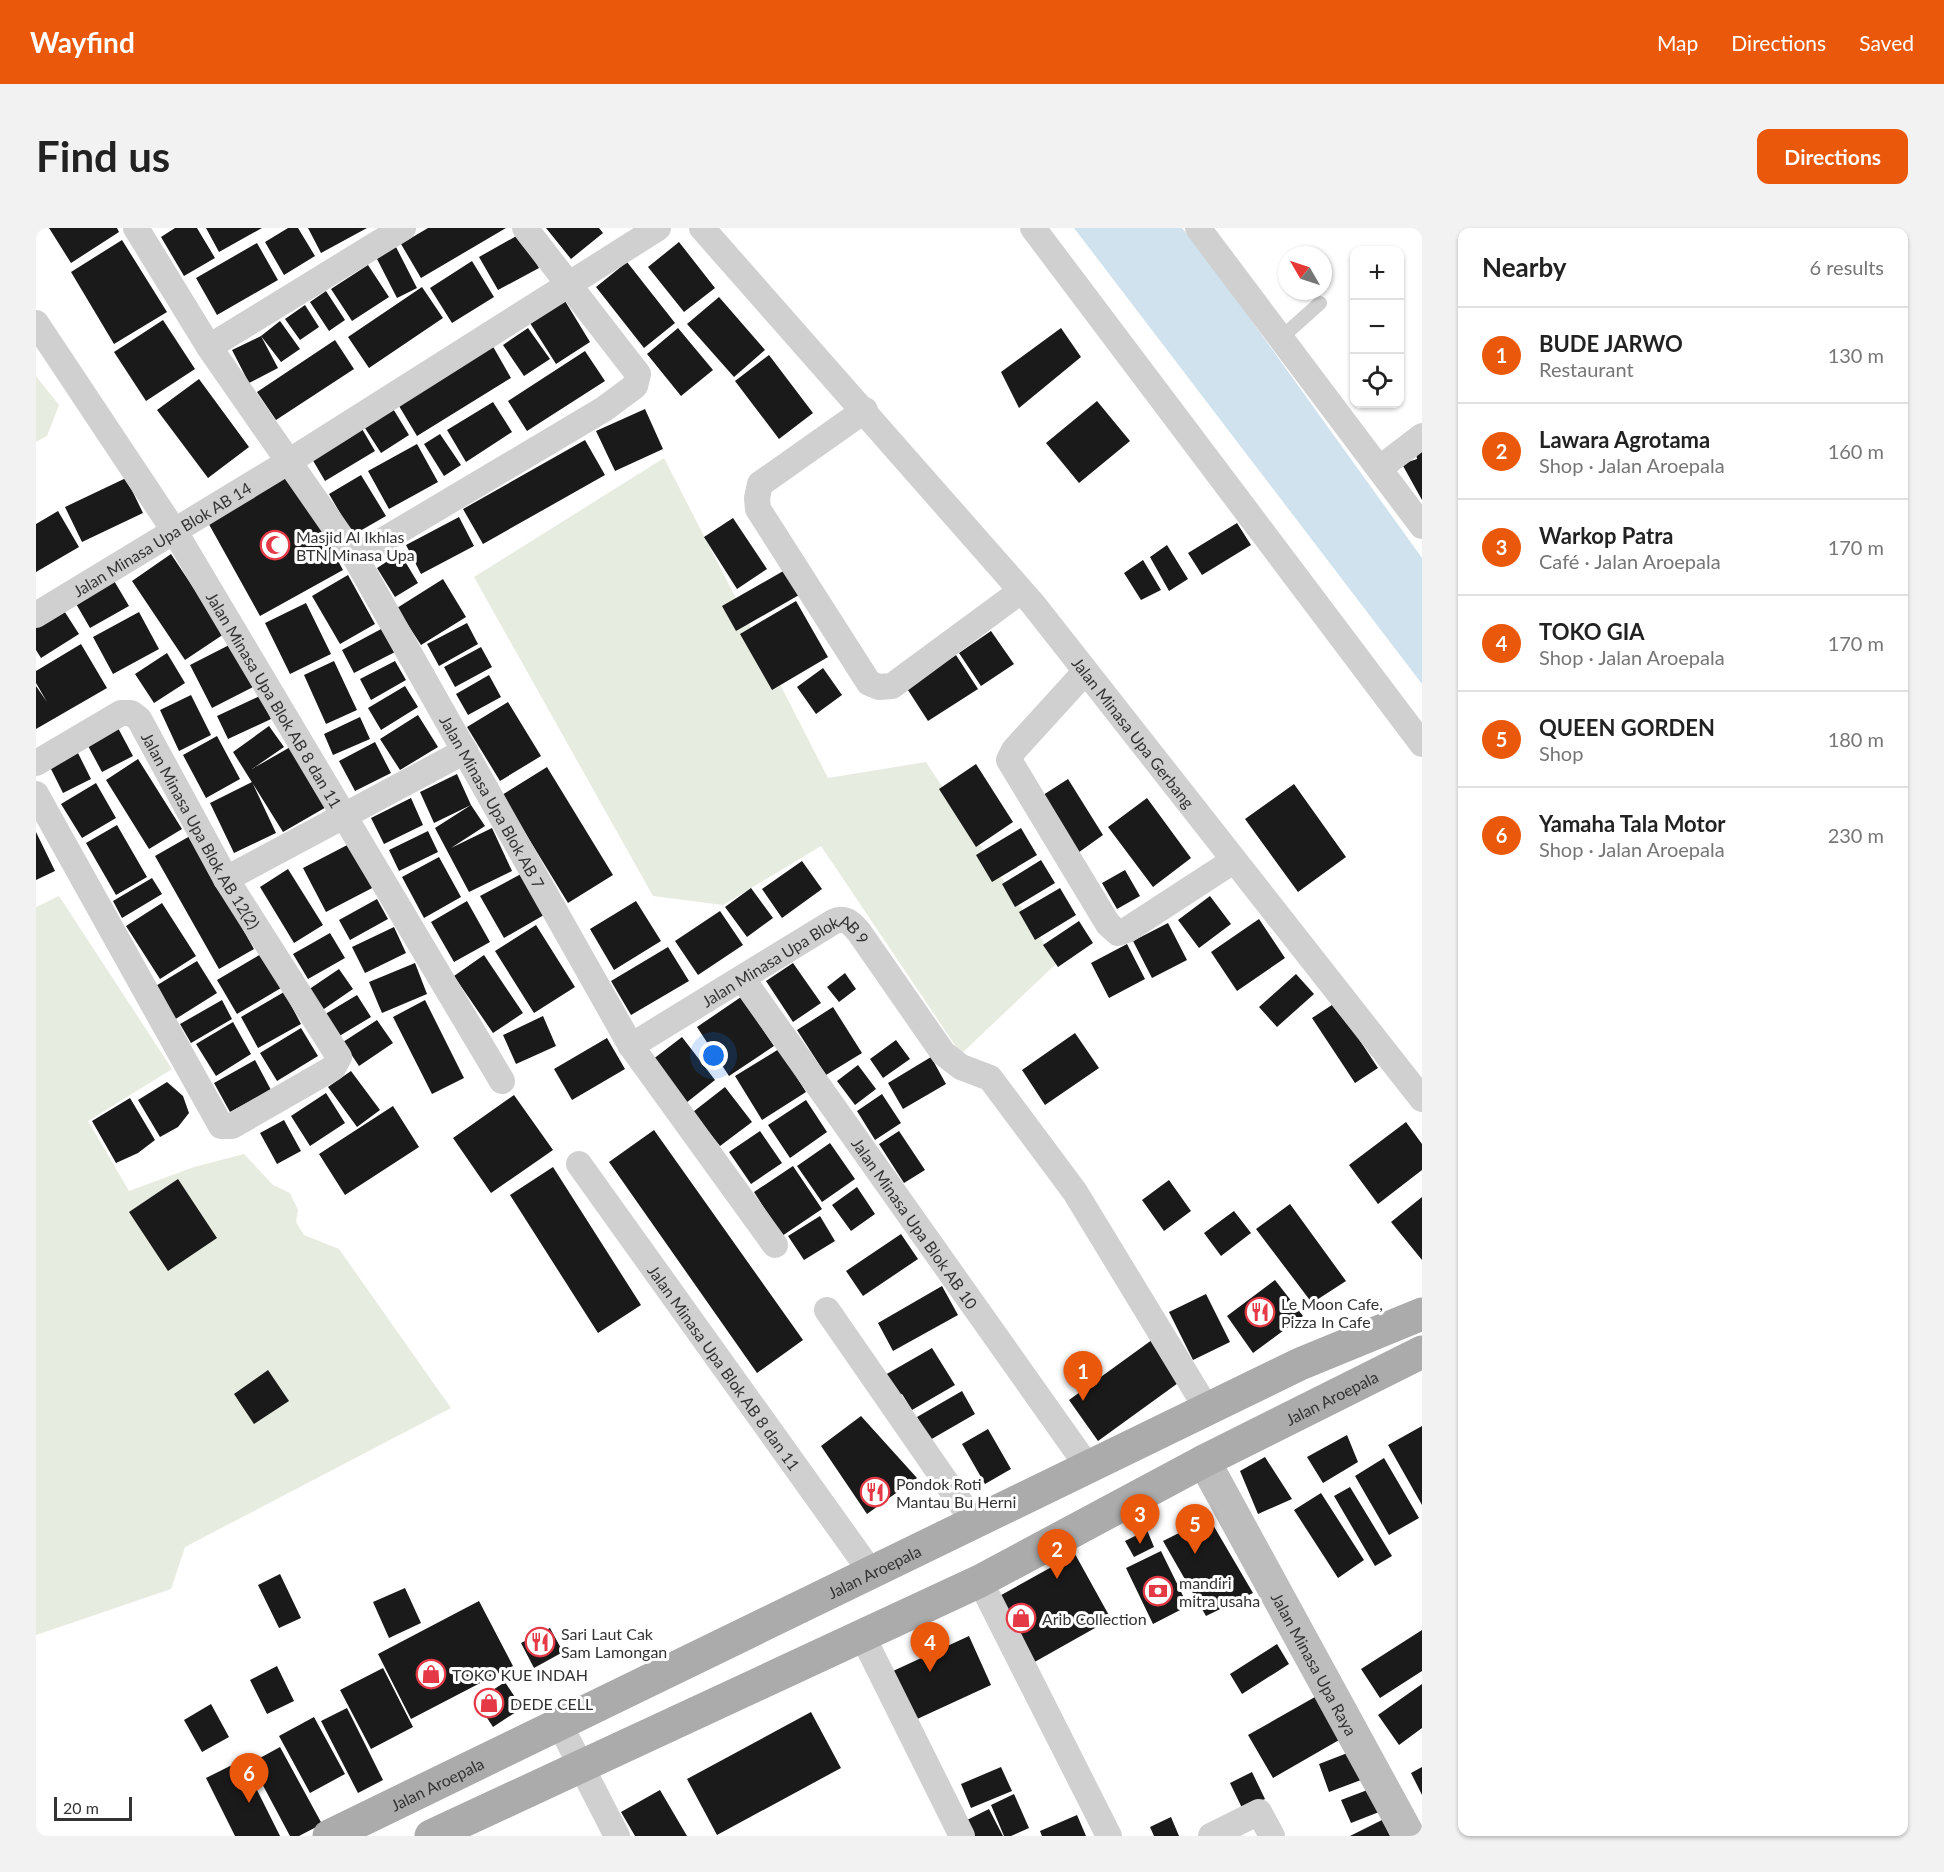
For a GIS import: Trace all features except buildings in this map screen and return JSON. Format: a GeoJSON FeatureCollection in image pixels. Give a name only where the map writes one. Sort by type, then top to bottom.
{"type":"FeatureCollection","features":[{"type":"Feature","properties":{"kind":"main road","name":"Jalan Aroepala"},"geometry":{"type":"LineString","coordinates":[[329,1836],[1300,1364],[1422,1314]]}},
{"type":"Feature","properties":{"kind":"main road","name":"Jalan Aroepala"},"geometry":{"type":"LineString","coordinates":[[431,1836],[980,1581],[1204,1461],[1422,1352]]}},
{"type":"Feature","properties":{"kind":"street"},"geometry":{"type":"LineString","coordinates":[[209,346],[403,228]]}},
{"type":"Feature","properties":{"kind":"street"},"geometry":{"type":"LineString","coordinates":[[355,557],[603,409],[635,386],[639,374],[525,228]]}},
{"type":"Feature","properties":{"kind":"street","name":"Jalan Minasa Upa Blok AB 14"},"geometry":{"type":"LineString","coordinates":[[36,615],[288,462],[658,228]]}},
{"type":"Feature","properties":{"kind":"street","name":"Jalan Minasa Upa Gerbang"},"geometry":{"type":"LineString","coordinates":[[702,228],[865,410],[1022,591],[1422,1099]]}},
{"type":"Feature","properties":{"kind":"street"},"geometry":{"type":"LineString","coordinates":[[1033,228],[1422,744]]}},
{"type":"Feature","properties":{"kind":"street"},"geometry":{"type":"LineString","coordinates":[[1198,228],[1422,526]]}},
{"type":"Feature","properties":{"kind":"street","name":"Jalan Minasa Upa Blok AB 7"},"geometry":{"type":"LineString","coordinates":[[140,229],[209,346],[355,557],[631,1046],[775,1245]]}},
{"type":"Feature","properties":{"kind":"street","name":"Jalan Minasa Upa Blok AB 8 dan 11"},"geometry":{"type":"LineString","coordinates":[[36,323],[175,532],[502,1081]]}},
{"type":"Feature","properties":{"kind":"street"},"geometry":{"type":"LineString","coordinates":[[865,410],[760,484],[757,498],[758,509],[868,682],[879,687],[892,686],[1022,591]]}},
{"type":"Feature","properties":{"kind":"street"},"geometry":{"type":"LineString","coordinates":[[1380,468],[1422,436]]}},
{"type":"Feature","properties":{"kind":"street"},"geometry":{"type":"LineString","coordinates":[[1085,672],[1014,750],[1009,760],[1108,924],[1118,933],[1127,930],[1233,861]]}},
{"type":"Feature","properties":{"kind":"street","name":"Jalan Minasa Upa Blok AB 12(2)"},"geometry":{"type":"LineString","coordinates":[[36,763],[121,712],[131,713],[139,719],[226,879],[339,1057],[333,1068],[232,1126],[221,1126],[36,794]]}},
{"type":"Feature","properties":{"kind":"street"},"geometry":{"type":"LineString","coordinates":[[226,879],[465,751]]}},
{"type":"Feature","properties":{"kind":"street","name":"Jalan Minasa Upa Blok AB 9"},"geometry":{"type":"LineString","coordinates":[[631,1046],[833,922],[847,920],[860,932],[944,1053],[961,1067],[990,1078],[1075,1192],[1207,1409]]}},
{"type":"Feature","properties":{"kind":"street","name":"Jalan Minasa Upa Blok AB 10"},"geometry":{"type":"LineString","coordinates":[[742,978],[1088,1467]]}},
{"type":"Feature","properties":{"kind":"street","name":"Jalan Minasa Upa Blok AB 8 dan 11"},"geometry":{"type":"LineString","coordinates":[[579,1164],[871,1572]]}},
{"type":"Feature","properties":{"kind":"street"},"geometry":{"type":"LineString","coordinates":[[827,1310],[973,1521]]}},
{"type":"Feature","properties":{"kind":"street","name":"Jalan Minasa Upa Raya"},"geometry":{"type":"LineString","coordinates":[[1204,1461],[1409,1836]]}},
{"type":"Feature","properties":{"kind":"street"},"geometry":{"type":"LineString","coordinates":[[980,1581],[1109,1836]]}},
{"type":"Feature","properties":{"kind":"street"},"geometry":{"type":"LineString","coordinates":[[863,1637],[962,1836]]}},
{"type":"Feature","properties":{"kind":"street"},"geometry":{"type":"LineString","coordinates":[[559,1723],[617,1836]]}},
{"type":"Feature","properties":{"kind":"street"},"geometry":{"type":"LineString","coordinates":[[1211,1836],[1259,1812],[1272,1836]]}},
{"type":"Feature","properties":{"kind":"lane"},"geometry":{"type":"LineString","coordinates":[[1281,338],[1320,303]]}},
{"type":"Feature","properties":{"kind":"shaded area"},"geometry":{"type":"Polygon","coordinates":[[[36,376],[59,405],[47,436],[36,442],[36,376]]]}},
{"type":"Feature","properties":{"kind":"shaded area"},"geometry":{"type":"Polygon","coordinates":[[[664,458],[828,778],[926,762],[1057,963],[961,1054],[821,846],[723,905],[653,896],[474,577],[664,458]]]}},
{"type":"Feature","properties":{"kind":"shaded area"},"geometry":{"type":"Polygon","coordinates":[[[59,896],[172,1069],[88,1121],[129,1191],[194,1167],[244,1154],[273,1185],[290,1193],[298,1210],[296,1222],[304,1235],[339,1249],[451,1408],[185,1547],[171,1589],[36,1635],[36,907],[59,896]]]}},
{"type":"Feature","properties":{"kind":"water"},"geometry":{"type":"Polygon","coordinates":[[[1074,228],[1182,228],[1218,274],[1422,558],[1422,684],[1074,228]]]}},
{"type":"Feature","properties":{"kind":"place","name":"Masjid Al Ikhlas BTN Minasa Upa"},"geometry":{"type":"Point","coordinates":[275,545]}},
{"type":"Feature","properties":{"kind":"place","name":"Le Moon Cafe, Pizza In Cafe"},"geometry":{"type":"Point","coordinates":[1260,1312]}},
{"type":"Feature","properties":{"kind":"place","name":"BUDE JARWO"},"geometry":{"type":"Point","coordinates":[1083,1401]}},
{"type":"Feature","properties":{"kind":"place","name":"Pondok Roti Mantau Bu Herni"},"geometry":{"type":"Point","coordinates":[875,1492]}},
{"type":"Feature","properties":{"kind":"place","name":"Warkop Patra"},"geometry":{"type":"Point","coordinates":[1140,1544]}},
{"type":"Feature","properties":{"kind":"place","name":"QUEEN GORDEN"},"geometry":{"type":"Point","coordinates":[1195,1554]}},
{"type":"Feature","properties":{"kind":"place","name":"Lawara Agrotama"},"geometry":{"type":"Point","coordinates":[1057,1579]}},
{"type":"Feature","properties":{"kind":"place","name":"mandiri mitra usaha"},"geometry":{"type":"Point","coordinates":[1158,1591]}},
{"type":"Feature","properties":{"kind":"place","name":"Arib Collection"},"geometry":{"type":"Point","coordinates":[1021,1618]}},
{"type":"Feature","properties":{"kind":"place","name":"Sari Laut Cak Sam Lamongan"},"geometry":{"type":"Point","coordinates":[540,1642]}},
{"type":"Feature","properties":{"kind":"place","name":"TOKO GIA"},"geometry":{"type":"Point","coordinates":[930,1672]}},
{"type":"Feature","properties":{"kind":"place","name":"TOKO KUE INDAH"},"geometry":{"type":"Point","coordinates":[431,1674]}},
{"type":"Feature","properties":{"kind":"place","name":"DEDE CELL"},"geometry":{"type":"Point","coordinates":[489,1703]}},
{"type":"Feature","properties":{"kind":"place","name":"Yamaha Tala Motor"},"geometry":{"type":"Point","coordinates":[249,1803]}}]}
